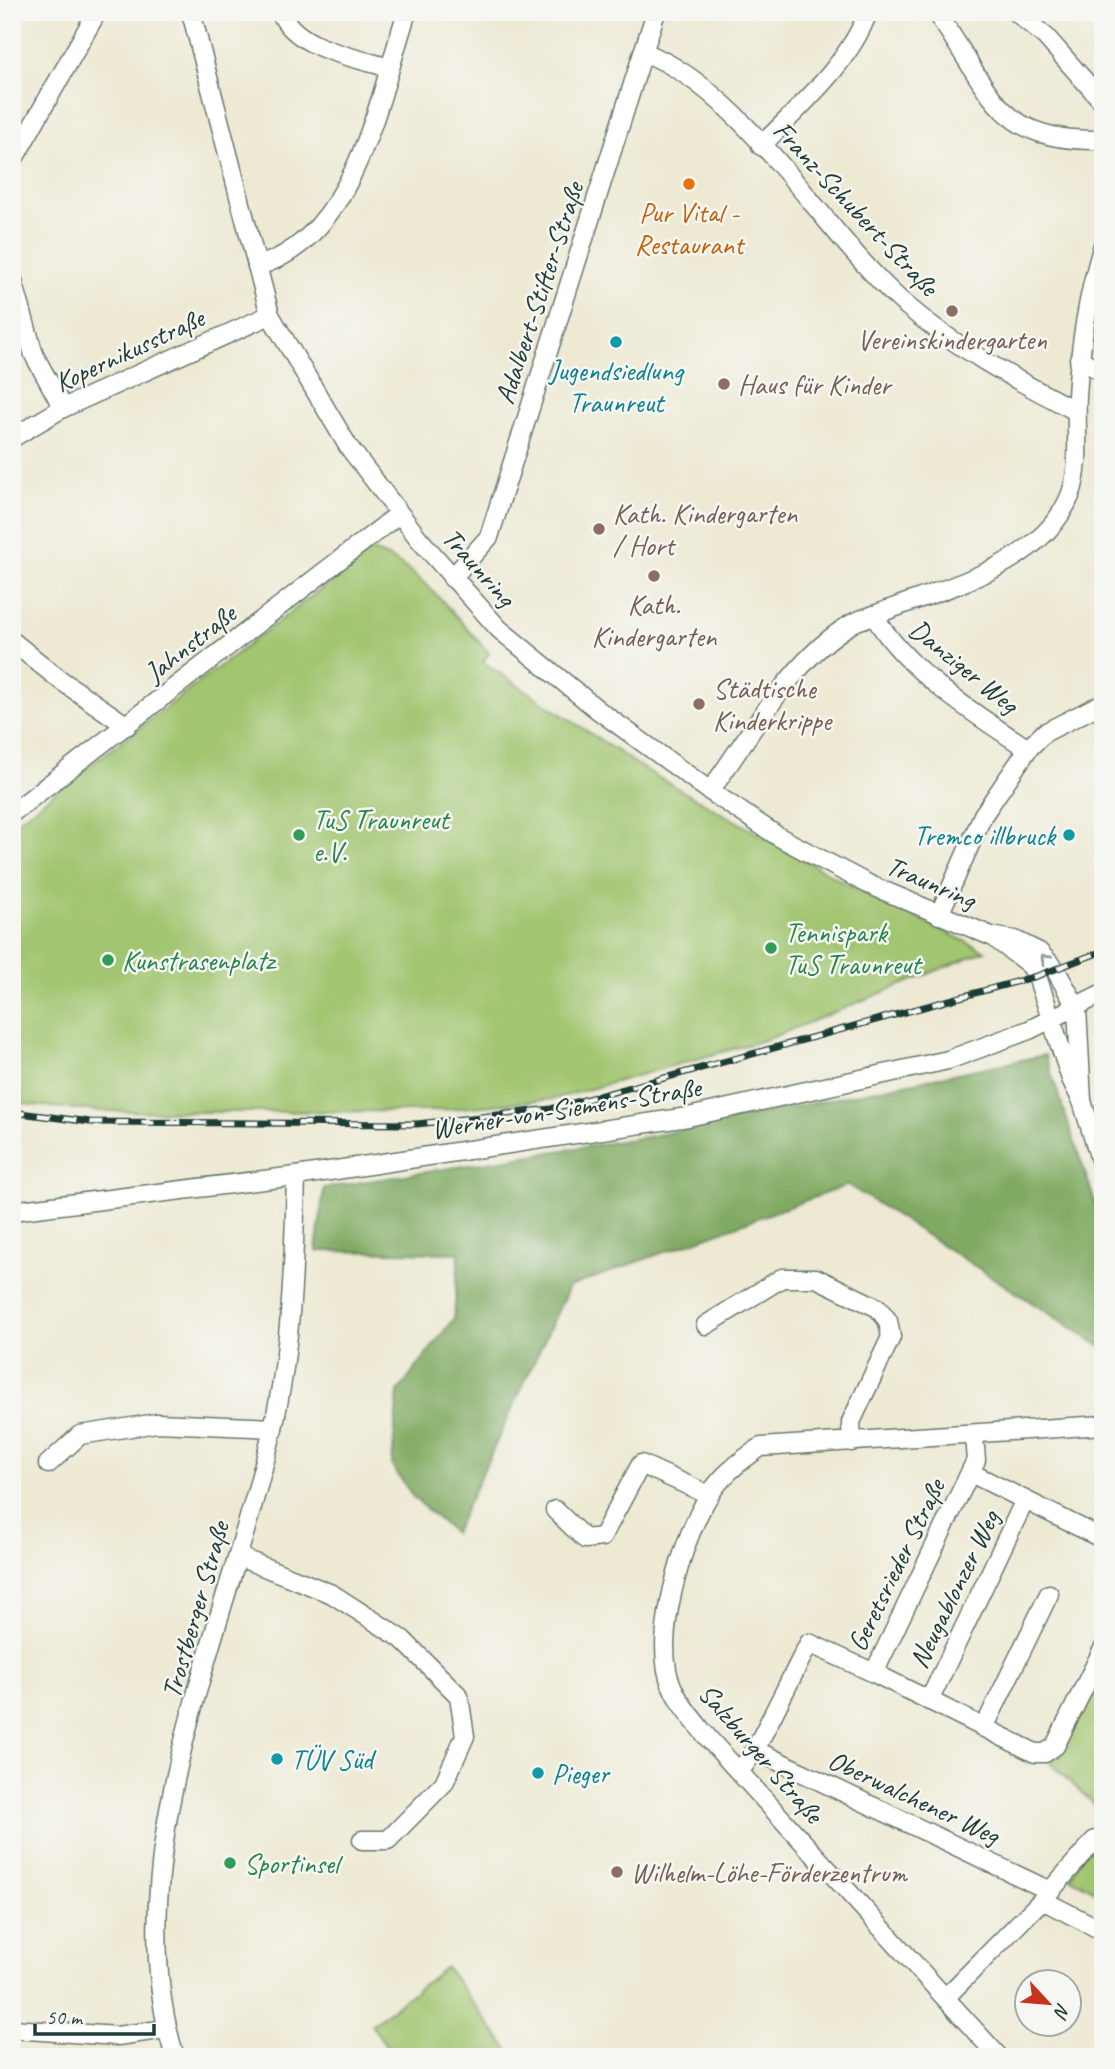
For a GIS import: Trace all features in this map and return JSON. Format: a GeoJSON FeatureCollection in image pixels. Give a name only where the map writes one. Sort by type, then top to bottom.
{"type":"FeatureCollection","features":[{"type":"Feature","properties":{"kind":"street"},"geometry":{"type":"LineString","coordinates":[[12,162],[97,12]]}},
{"type":"Feature","properties":{"kind":"street","name":"Traunring"},"geometry":{"type":"LineString","coordinates":[[191,12],[270,315],[348,446],[399,514],[482,613],[598,710],[779,837],[868,884],[991,936],[1015,940],[1039,952],[1055,969],[1077,1008]]}},
{"type":"Feature","properties":{"kind":"street"},"geometry":{"type":"LineString","coordinates":[[280,12],[290,29],[311,43],[389,68]]}},
{"type":"Feature","properties":{"kind":"street"},"geometry":{"type":"LineString","coordinates":[[257,266],[292,252],[317,230],[335,208],[360,155],[407,12]]}},
{"type":"Feature","properties":{"kind":"street","name":"Adalbert-Stifter-Straße"},"geometry":{"type":"LineString","coordinates":[[452,578],[489,537],[656,12]]}},
{"type":"Feature","properties":{"kind":"street"},"geometry":{"type":"LineString","coordinates":[[761,146],[821,85],[864,24],[868,12]]}},
{"type":"Feature","properties":{"kind":"street"},"geometry":{"type":"LineString","coordinates":[[941,12],[942,21],[997,107],[1021,126],[1055,138],[1103,140]]}},
{"type":"Feature","properties":{"kind":"street"},"geometry":{"type":"LineString","coordinates":[[1016,12],[1046,37],[1103,102]]}},
{"type":"Feature","properties":{"kind":"street","name":"Franz-Schubert-Straße"},"geometry":{"type":"LineString","coordinates":[[643,52],[659,58],[718,100],[900,300],[987,366],[1076,411]]}},
{"type":"Feature","properties":{"kind":"street"},"geometry":{"type":"LineString","coordinates":[[710,791],[810,656],[853,622],[957,587],[996,568],[1040,538],[1057,520],[1071,494],[1077,452],[1079,359],[1088,296],[1103,245]]}},
{"type":"Feature","properties":{"kind":"street"},"geometry":{"type":"LineString","coordinates":[[12,276],[34,355],[63,408]]}},
{"type":"Feature","properties":{"kind":"street","name":"Kopernikusstraße"},"geometry":{"type":"LineString","coordinates":[[12,438],[63,408],[270,315]]}},
{"type":"Feature","properties":{"kind":"street"},"geometry":{"type":"LineString","coordinates":[[1079,359],[1103,372]]}},
{"type":"Feature","properties":{"kind":"street","name":"Jahnstraße"},"geometry":{"type":"LineString","coordinates":[[12,813],[399,514]]}},
{"type":"Feature","properties":{"kind":"street","name":"Danziger Weg"},"geometry":{"type":"LineString","coordinates":[[874,615],[887,639],[972,713],[1028,749]]}},
{"type":"Feature","properties":{"kind":"street"},"geometry":{"type":"LineString","coordinates":[[12,640],[59,679],[127,726]]}},
{"type":"Feature","properties":{"kind":"street"},"geometry":{"type":"LineString","coordinates":[[939,915],[983,815],[1028,749],[1044,733],[1103,703]]}},
{"type":"Feature","properties":{"kind":"street","name":"Traunring"},"geometry":{"type":"LineString","coordinates":[[991,936],[1030,965],[1043,987],[1070,1079],[1082,1101]]}},
{"type":"Feature","properties":{"kind":"street","name":"Werner-von-Siemens-Straße"},"geometry":{"type":"LineString","coordinates":[[16,1210],[296,1176],[688,1117],[948,1060],[1053,1020],[1103,993]]}},
{"type":"Feature","properties":{"kind":"street"},"geometry":{"type":"LineString","coordinates":[[1077,1008],[1082,1101],[1103,1169]]}},
{"type":"Feature","properties":{"kind":"street","name":"Trostberger Straße"},"geometry":{"type":"LineString","coordinates":[[175,2057],[166,2029],[155,1952],[162,1851],[180,1756],[239,1558],[273,1428],[292,1312],[296,1176]]}},
{"type":"Feature","properties":{"kind":"street"},"geometry":{"type":"LineString","coordinates":[[706,1325],[782,1278],[816,1278],[878,1308],[888,1321],[891,1337],[851,1422],[852,1442]]}},
{"type":"Feature","properties":{"kind":"street"},"geometry":{"type":"LineString","coordinates":[[48,1464],[80,1435],[157,1423],[273,1428]]}},
{"type":"Feature","properties":{"kind":"street","name":"Salzburger Straße"},"geometry":{"type":"LineString","coordinates":[[999,2057],[708,1738],[679,1701],[667,1671],[666,1630],[675,1587],[690,1538],[709,1495],[743,1458],[761,1447],[974,1436],[1103,1425]]}},
{"type":"Feature","properties":{"kind":"street","name":"Geretsrieder Straße"},"geometry":{"type":"LineString","coordinates":[[740,1771],[755,1750],[809,1643],[874,1673],[971,1473],[976,1460],[974,1436]]}},
{"type":"Feature","properties":{"kind":"street"},"geometry":{"type":"LineString","coordinates":[[555,1510],[585,1539],[602,1537],[641,1464],[709,1495]]}},
{"type":"Feature","properties":{"kind":"street"},"geometry":{"type":"LineString","coordinates":[[971,1473],[1103,1539]]}},
{"type":"Feature","properties":{"kind":"street","name":"Neugablonzer Weg"},"geometry":{"type":"LineString","coordinates":[[929,1701],[1025,1500]]}},
{"type":"Feature","properties":{"kind":"street"},"geometry":{"type":"LineString","coordinates":[[239,1558],[332,1594],[402,1639],[459,1696],[465,1736],[444,1783],[388,1840],[362,1840]]}},
{"type":"Feature","properties":{"kind":"street"},"geometry":{"type":"LineString","coordinates":[[984,1728],[1049,1594]]}},
{"type":"Feature","properties":{"kind":"street"},"geometry":{"type":"LineString","coordinates":[[874,1673],[1035,1753],[1045,1754],[1055,1746],[1103,1649]]}},
{"type":"Feature","properties":{"kind":"street","name":"Oberwalchener Weg"},"geometry":{"type":"LineString","coordinates":[[755,1750],[1046,1895],[1099,1929]]}},
{"type":"Feature","properties":{"kind":"street"},"geometry":{"type":"LineString","coordinates":[[945,1998],[1046,1895],[1095,1840]]}},
{"type":"Feature","properties":{"kind":"street"},"geometry":{"type":"LineString","coordinates":[[12,2029],[117,2036],[166,2029]]}},
{"type":"Feature","properties":{"kind":"green space","name":"TuS Traunreut e.V."},"geometry":{"type":"Polygon","coordinates":[[[371,551],[404,567],[435,593],[489,653],[483,662],[647,771],[851,886],[985,951],[768,1039],[554,1099],[430,1111],[208,1112],[100,1111],[30,1105],[12,1100],[12,825],[371,551]]]}},
{"type":"Feature","properties":{"kind":"green space"},"geometry":{"type":"Polygon","coordinates":[[[1045,1055],[1103,1226],[1103,1348],[848,1185],[569,1287],[454,1533],[414,1498],[392,1466],[398,1392],[454,1318],[459,1253],[316,1251],[324,1188],[652,1136],[1045,1055]]]}},
{"type":"Feature","properties":{"kind":"green space"},"geometry":{"type":"Polygon","coordinates":[[[1103,1656],[1103,1895],[1071,1878],[1102,1812],[1050,1763],[1103,1656]]]}},
{"type":"Feature","properties":{"kind":"green space"},"geometry":{"type":"Polygon","coordinates":[[[446,1967],[514,2057],[395,2057],[371,2025],[446,1967]]]}},
{"type":"Feature","properties":{"kind":"railway"},"geometry":{"type":"LineString","coordinates":[[12,1112],[90,1122],[417,1124],[551,1109],[1037,976],[1103,951]]}},
{"type":"Feature","properties":{"kind":"place","name":"Pur Vital - Restaurant"},"geometry":{"type":"Point","coordinates":[689,184]}},
{"type":"Feature","properties":{"kind":"place","name":"Vereinskindergarten"},"geometry":{"type":"Point","coordinates":[952,311]}},
{"type":"Feature","properties":{"kind":"place","name":"Jugendsiedlung Traunreut"},"geometry":{"type":"Point","coordinates":[616,342]}},
{"type":"Feature","properties":{"kind":"place","name":"Haus für Kinder"},"geometry":{"type":"Point","coordinates":[724,384]}},
{"type":"Feature","properties":{"kind":"place","name":"Kath. Kindergarten / Hort"},"geometry":{"type":"Point","coordinates":[599,529]}},
{"type":"Feature","properties":{"kind":"place","name":"Kath. Kindergarten"},"geometry":{"type":"Point","coordinates":[654,576]}},
{"type":"Feature","properties":{"kind":"place","name":"Städtische Kinderkrippe"},"geometry":{"type":"Point","coordinates":[699,704]}},
{"type":"Feature","properties":{"kind":"place","name":"TuS Traunreut e.V."},"geometry":{"type":"Point","coordinates":[299,835]}},
{"type":"Feature","properties":{"kind":"place","name":"Tremco illbruck"},"geometry":{"type":"Point","coordinates":[1069,835]}},
{"type":"Feature","properties":{"kind":"place","name":"Tennispark TuS Traunreut"},"geometry":{"type":"Point","coordinates":[771,948]}},
{"type":"Feature","properties":{"kind":"place","name":"Kunstrasenplatz"},"geometry":{"type":"Point","coordinates":[108,960]}},
{"type":"Feature","properties":{"kind":"place","name":"TÜV Süd"},"geometry":{"type":"Point","coordinates":[277,1759]}},
{"type":"Feature","properties":{"kind":"place","name":"Pieger"},"geometry":{"type":"Point","coordinates":[538,1773]}},
{"type":"Feature","properties":{"kind":"place","name":"Sportinsel"},"geometry":{"type":"Point","coordinates":[230,1863]}},
{"type":"Feature","properties":{"kind":"place","name":"Wilhelm-Löhe-Förderzentrum"},"geometry":{"type":"Point","coordinates":[617,1872]}}]}
